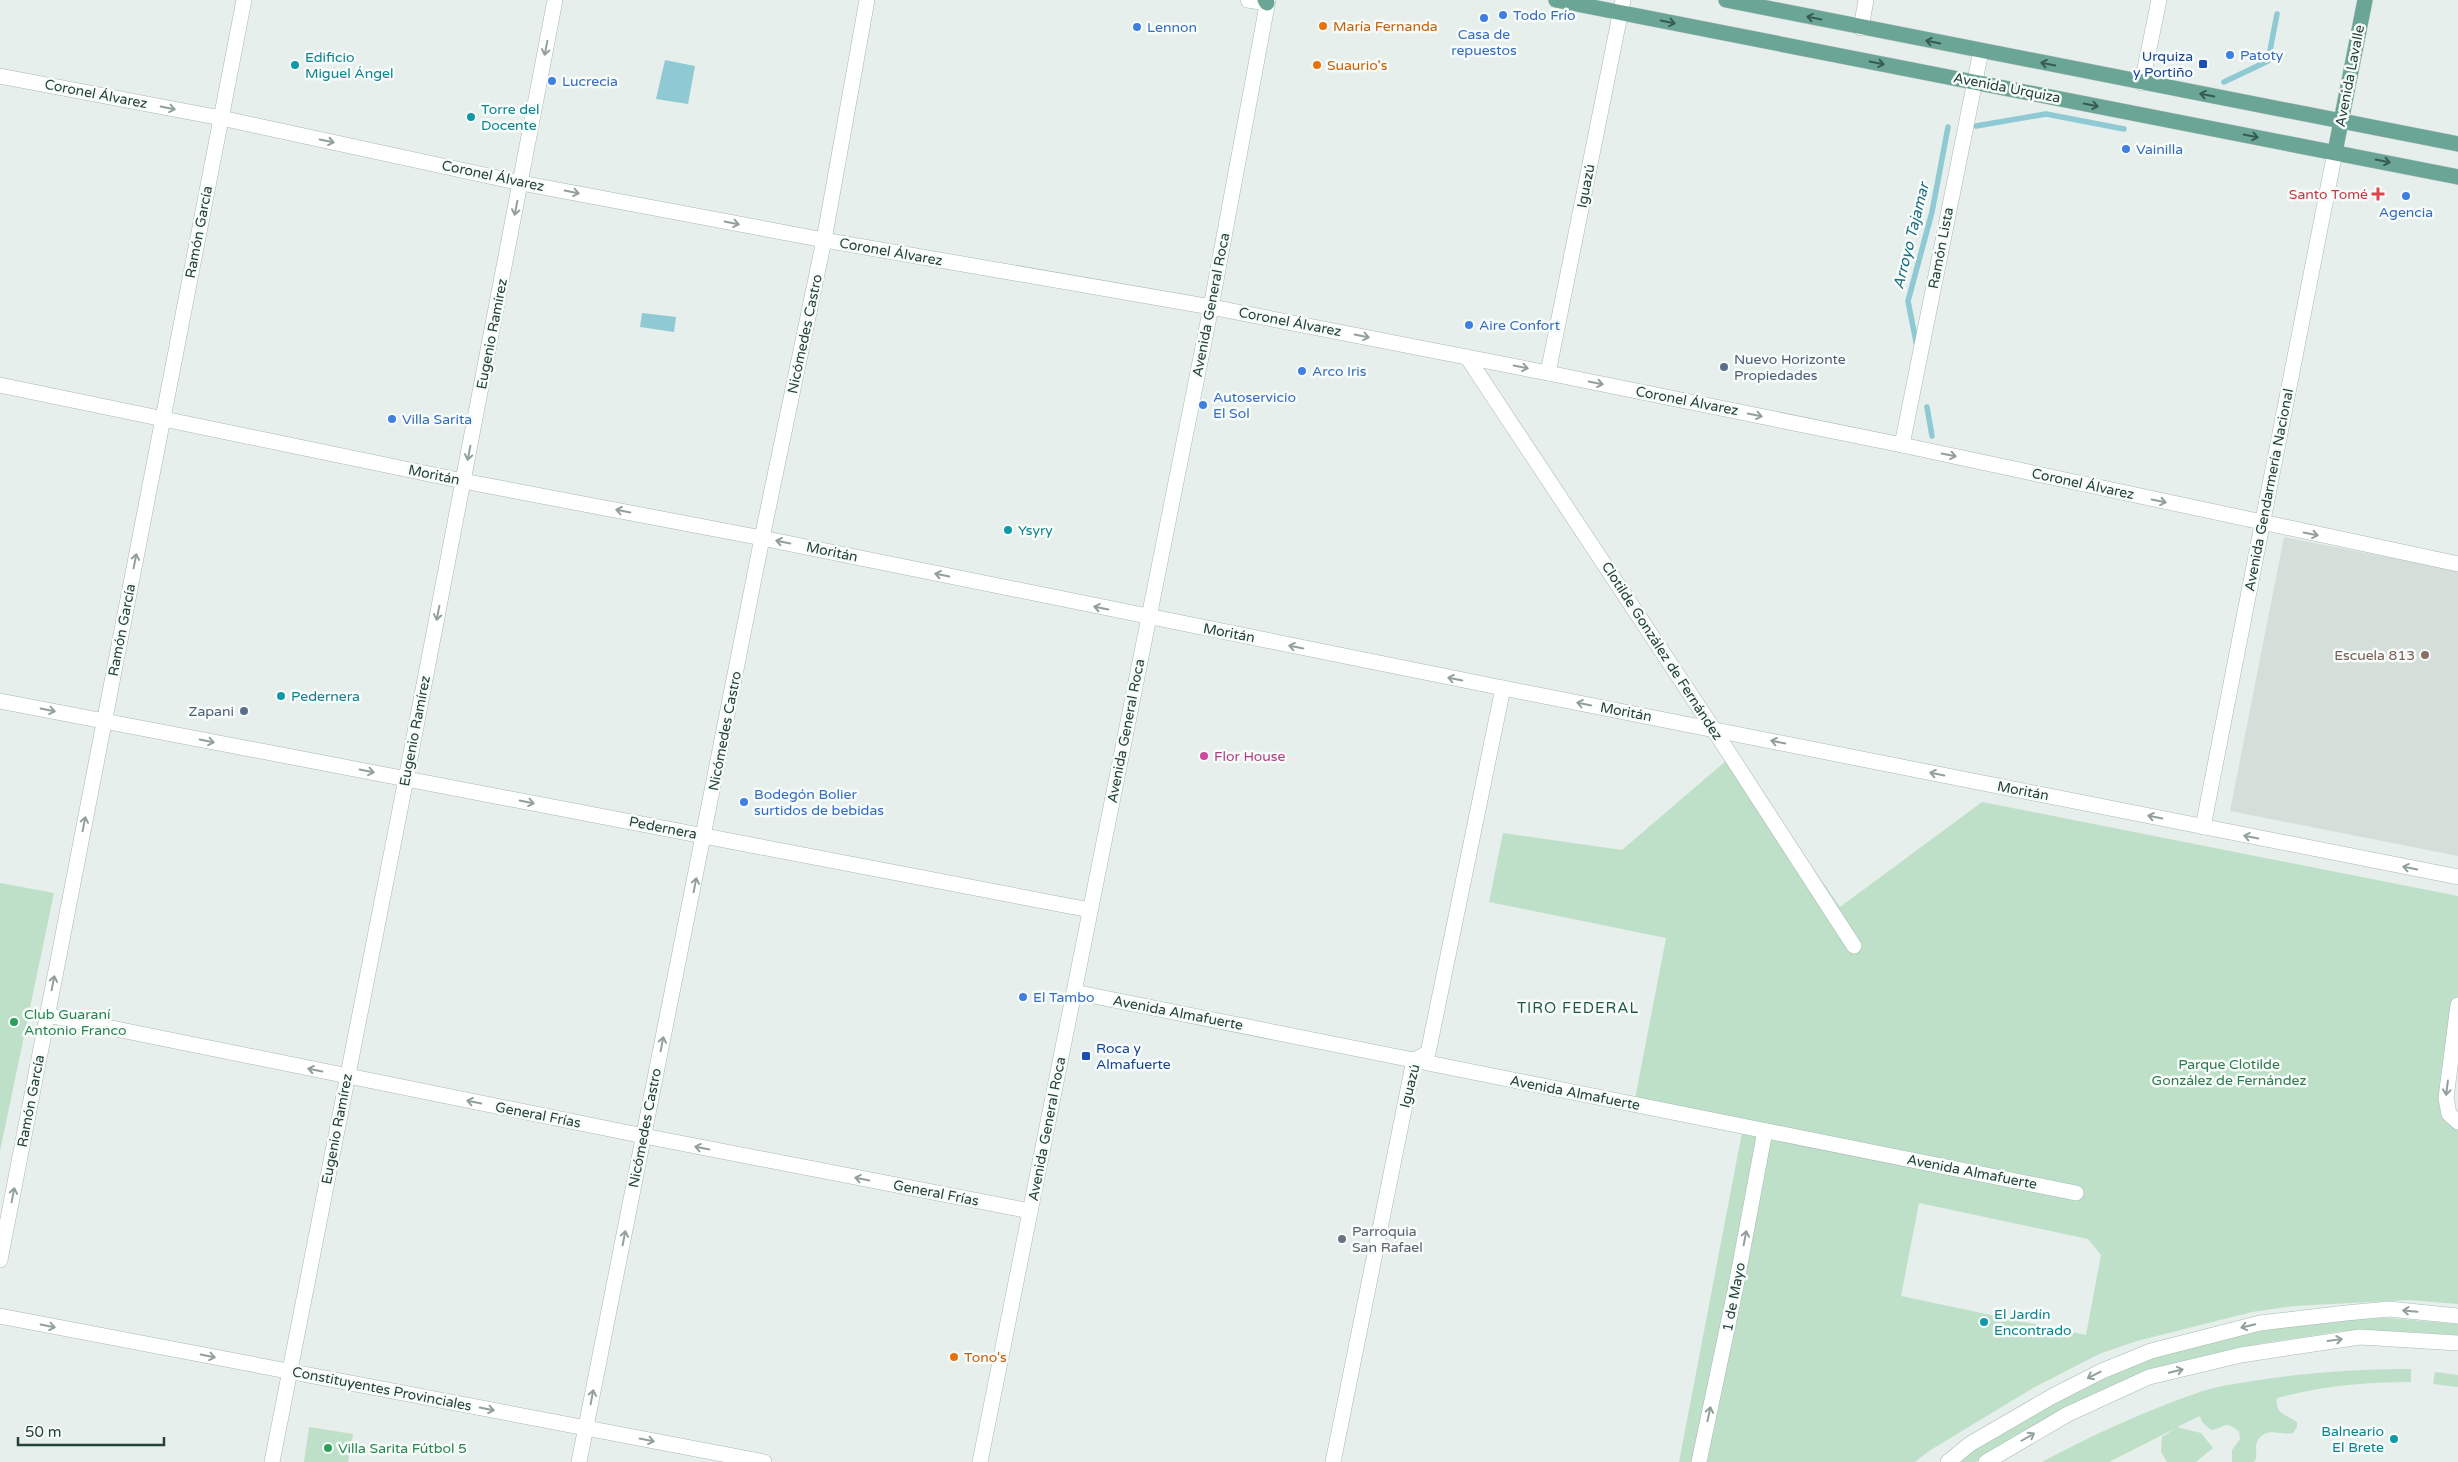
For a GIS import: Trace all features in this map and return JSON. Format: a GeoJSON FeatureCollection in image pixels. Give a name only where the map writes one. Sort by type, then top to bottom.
{"type":"FeatureCollection","features":[{"type":"Feature","properties":{"kind":"main road","name":"Avenida Urquiza"},"geometry":{"type":"LineString","coordinates":[[1556,0],[1621,6],[1974,82],[2458,177]]}},
{"type":"Feature","properties":{"kind":"main road"},"geometry":{"type":"LineString","coordinates":[[1726,0],[2458,144]]}},
{"type":"Feature","properties":{"kind":"main road","name":"Avenida Lavalle"},"geometry":{"type":"LineString","coordinates":[[2335,152],[2365,0]]}},
{"type":"Feature","properties":{"kind":"street","name":"Ramón García"},"geometry":{"type":"LineString","coordinates":[[0,1260],[244,0]]}},
{"type":"Feature","properties":{"kind":"street","name":"Eugenio Ramírez"},"geometry":{"type":"LineString","coordinates":[[272,1462],[346,1076],[406,779],[555,0]]}},
{"type":"Feature","properties":{"kind":"street","name":"Nicómedes Castro"},"geometry":{"type":"LineString","coordinates":[[579,1462],[762,538],[824,240],[867,0]]}},
{"type":"Feature","properties":{"kind":"street"},"geometry":{"type":"LineString","coordinates":[[1248,0],[1266,1]]}},
{"type":"Feature","properties":{"kind":"street"},"geometry":{"type":"LineString","coordinates":[[1861,28],[1866,0]]}},
{"type":"Feature","properties":{"kind":"street"},"geometry":{"type":"LineString","coordinates":[[2142,83],[2159,0]]}},
{"type":"Feature","properties":{"kind":"street","name":"Avenida General Roca"},"geometry":{"type":"LineString","coordinates":[[980,1462],[1211,307],[1266,1]]}},
{"type":"Feature","properties":{"kind":"street","name":"Iguazú"},"geometry":{"type":"LineString","coordinates":[[1548,373],[1621,6]]}},
{"type":"Feature","properties":{"kind":"street","name":"Ramón Lista"},"geometry":{"type":"LineString","coordinates":[[1902,445],[1981,51]]}},
{"type":"Feature","properties":{"kind":"street","name":"Coronel Álvarez"},"geometry":{"type":"LineString","coordinates":[[0,76],[221,118],[521,183],[824,240],[1211,307],[1548,373],[1902,445],[2263,524],[2458,564]]}},
{"type":"Feature","properties":{"kind":"street","name":"Avenida Gendarmería Nacional"},"geometry":{"type":"LineString","coordinates":[[2203,827],[2335,152]]}},
{"type":"Feature","properties":{"kind":"street","name":"Clotilde González de Fernández"},"geometry":{"type":"LineString","coordinates":[[1467,357],[1714,730],[1854,946]]}},
{"type":"Feature","properties":{"kind":"street","name":"Moritán"},"geometry":{"type":"LineString","coordinates":[[0,385],[163,417],[463,481],[762,538],[1503,688],[2458,877]]}},
{"type":"Feature","properties":{"kind":"street","name":"Iguazú"},"geometry":{"type":"LineString","coordinates":[[1333,1462],[1414,1060],[1428,1053],[1503,688]]}},
{"type":"Feature","properties":{"kind":"street","name":"Pedernera"},"geometry":{"type":"LineString","coordinates":[[0,701],[1090,910]]}},
{"type":"Feature","properties":{"kind":"street","name":"Avenida Almafuerte"},"geometry":{"type":"LineString","coordinates":[[1074,992],[2076,1193]]}},
{"type":"Feature","properties":{"kind":"street"},"geometry":{"type":"LineString","coordinates":[[2453,1118],[2446,1098],[2458,1005]]}},
{"type":"Feature","properties":{"kind":"street","name":"General Frías"},"geometry":{"type":"LineString","coordinates":[[47,1015],[644,1136],[1030,1211]]}},
{"type":"Feature","properties":{"kind":"street","name":"1 de Mayo"},"geometry":{"type":"LineString","coordinates":[[1699,1462],[1735,1290],[1765,1131]]}},
{"type":"Feature","properties":{"kind":"street"},"geometry":{"type":"LineString","coordinates":[[1948,1462],[1970,1444],[2051,1397],[2102,1370],[2151,1351],[2260,1323],[2346,1313],[2389,1309],[2458,1316]]}},
{"type":"Feature","properties":{"kind":"street","name":"Constituyentes Provinciales"},"geometry":{"type":"LineString","coordinates":[[0,1316],[764,1462]]}},
{"type":"Feature","properties":{"kind":"street"},"geometry":{"type":"LineString","coordinates":[[1986,1462],[2068,1414],[2149,1377],[2241,1355],[2360,1337],[2458,1343]]}},
{"type":"Feature","properties":{"kind":"shaded area"},"geometry":{"type":"Polygon","coordinates":[[[2284,537],[2458,571],[2458,856],[2230,811],[2284,537]]]}},
{"type":"Feature","properties":{"kind":"green space","name":"Parque Clotilde González de Fernández"},"geometry":{"type":"Polygon","coordinates":[[[1734,754],[1840,907],[1982,802],[2458,896],[2458,1005],[2446,1098],[2458,1122],[2458,1304],[2409,1300],[2294,1306],[2252,1312],[2137,1341],[2099,1354],[2033,1388],[1929,1451],[1915,1462],[1679,1462],[1744,1122],[1635,1099],[1666,938],[1489,902],[1503,833],[1622,850],[1734,754]],[[1919,1203],[1901,1296],[2086,1335],[2101,1255],[2088,1239],[1919,1203]]]}},
{"type":"Feature","properties":{"kind":"green space","name":"Club Guaraní Antonio Franco"},"geometry":{"type":"Polygon","coordinates":[[[0,883],[54,893],[0,1151],[0,883]]]}},
{"type":"Feature","properties":{"kind":"green space"},"geometry":{"type":"Polygon","coordinates":[[[2388,1318],[2458,1324],[2458,1336],[2414,1332],[2342,1331],[2258,1344],[2159,1367],[1976,1462],[1958,1462],[1973,1450],[2023,1420],[2116,1371],[2157,1356],[2254,1332],[2341,1319],[2388,1318]]]}},
{"type":"Feature","properties":{"kind":"green space"},"geometry":{"type":"Polygon","coordinates":[[[2411,1369],[2411,1382],[2343,1385],[2277,1398],[2279,1411],[2297,1422],[2297,1427],[2293,1433],[2269,1432],[2260,1437],[2256,1445],[2254,1462],[2232,1462],[2232,1450],[2240,1439],[2239,1431],[2227,1425],[2211,1430],[2202,1422],[2200,1416],[2177,1427],[2201,1433],[2213,1448],[2196,1462],[2167,1462],[2161,1452],[2162,1437],[2176,1428],[2109,1462],[2042,1462],[2121,1423],[2182,1398],[2210,1389],[2231,1384],[2316,1373],[2411,1369]]]}},
{"type":"Feature","properties":{"kind":"green space"},"geometry":{"type":"Polygon","coordinates":[[[2435,1372],[2458,1375],[2458,1387],[2433,1384],[2435,1372]]]}},
{"type":"Feature","properties":{"kind":"green space","name":"Villa Sarita Fútbol 5"},"geometry":{"type":"Polygon","coordinates":[[[309,1427],[353,1434],[348,1462],[304,1462],[309,1427]]]}},
{"type":"Feature","properties":{"kind":"water"},"geometry":{"type":"Polygon","coordinates":[[[665,60],[695,66],[688,104],[656,99],[665,60]]]}},
{"type":"Feature","properties":{"kind":"water"},"geometry":{"type":"Polygon","coordinates":[[[642,313],[676,317],[674,332],[640,327],[642,313]]]}},
{"type":"Feature","properties":{"kind":"waterway","name":"Arroyo Tajamar"},"geometry":{"type":"LineString","coordinates":[[2224,82],[2268,61],[2277,14]]}},
{"type":"Feature","properties":{"kind":"waterway","name":"Arroyo Tajamar"},"geometry":{"type":"LineString","coordinates":[[1976,126],[2046,114],[2124,129]]}},
{"type":"Feature","properties":{"kind":"waterway","name":"Arroyo Tajamar"},"geometry":{"type":"LineString","coordinates":[[1917,347],[1908,301],[1932,212],[1948,127]]}},
{"type":"Feature","properties":{"kind":"waterway","name":"Arroyo Tajamar"},"geometry":{"type":"LineString","coordinates":[[1927,407],[1932,436]]}},
{"type":"Feature","properties":{"kind":"place","name":"Todo Frío"},"geometry":{"type":"Point","coordinates":[1503,15]}},
{"type":"Feature","properties":{"kind":"place","name":"Casa de repuestos"},"geometry":{"type":"Point","coordinates":[1484,18]}},
{"type":"Feature","properties":{"kind":"place","name":"María Fernanda"},"geometry":{"type":"Point","coordinates":[1323,26]}},
{"type":"Feature","properties":{"kind":"place","name":"Lennon"},"geometry":{"type":"Point","coordinates":[1137,27]}},
{"type":"Feature","properties":{"kind":"place","name":"Patoty"},"geometry":{"type":"Point","coordinates":[2230,55]}},
{"type":"Feature","properties":{"kind":"place","name":"Urquiza y Portiño"},"geometry":{"type":"Point","coordinates":[2203,64]}},
{"type":"Feature","properties":{"kind":"place","name":"Edificio Miguel Ángel"},"geometry":{"type":"Point","coordinates":[295,65]}},
{"type":"Feature","properties":{"kind":"place","name":"Suaurio's"},"geometry":{"type":"Point","coordinates":[1317,65]}},
{"type":"Feature","properties":{"kind":"place","name":"Lucrecia"},"geometry":{"type":"Point","coordinates":[552,81]}},
{"type":"Feature","properties":{"kind":"place","name":"Torre del Docente"},"geometry":{"type":"Point","coordinates":[471,117]}},
{"type":"Feature","properties":{"kind":"place","name":"Vainilla"},"geometry":{"type":"Point","coordinates":[2126,149]}},
{"type":"Feature","properties":{"kind":"place","name":"Santo Tomé"},"geometry":{"type":"Point","coordinates":[2378,194]}},
{"type":"Feature","properties":{"kind":"place","name":"Agencia"},"geometry":{"type":"Point","coordinates":[2406,196]}},
{"type":"Feature","properties":{"kind":"place","name":"Aire Confort"},"geometry":{"type":"Point","coordinates":[1469,325]}},
{"type":"Feature","properties":{"kind":"place","name":"Nuevo Horizonte Propiedades"},"geometry":{"type":"Point","coordinates":[1724,367]}},
{"type":"Feature","properties":{"kind":"place","name":"Arco Iris"},"geometry":{"type":"Point","coordinates":[1302,371]}},
{"type":"Feature","properties":{"kind":"place","name":"Autoservicio El Sol"},"geometry":{"type":"Point","coordinates":[1203,405]}},
{"type":"Feature","properties":{"kind":"place","name":"Villa Sarita"},"geometry":{"type":"Point","coordinates":[392,419]}},
{"type":"Feature","properties":{"kind":"place","name":"Ysyry"},"geometry":{"type":"Point","coordinates":[1008,530]}},
{"type":"Feature","properties":{"kind":"place","name":"Escuela 813"},"geometry":{"type":"Point","coordinates":[2425,655]}},
{"type":"Feature","properties":{"kind":"place","name":"Pedernera"},"geometry":{"type":"Point","coordinates":[281,696]}},
{"type":"Feature","properties":{"kind":"place","name":"Zapani"},"geometry":{"type":"Point","coordinates":[244,711]}},
{"type":"Feature","properties":{"kind":"place","name":"Flor House"},"geometry":{"type":"Point","coordinates":[1204,756]}},
{"type":"Feature","properties":{"kind":"place","name":"Bodegón Bolier surtidos de bebidas"},"geometry":{"type":"Point","coordinates":[744,802]}},
{"type":"Feature","properties":{"kind":"place","name":"El Tambo"},"geometry":{"type":"Point","coordinates":[1023,997]}},
{"type":"Feature","properties":{"kind":"place","name":"Club Guaraní Antonio Franco"},"geometry":{"type":"Point","coordinates":[14,1022]}},
{"type":"Feature","properties":{"kind":"place","name":"Roca y Almafuerte"},"geometry":{"type":"Point","coordinates":[1086,1056]}},
{"type":"Feature","properties":{"kind":"place","name":"Parroquia San Rafael"},"geometry":{"type":"Point","coordinates":[1342,1239]}},
{"type":"Feature","properties":{"kind":"place","name":"El Jardín Encontrado"},"geometry":{"type":"Point","coordinates":[1984,1322]}},
{"type":"Feature","properties":{"kind":"place","name":"Tono's"},"geometry":{"type":"Point","coordinates":[954,1357]}},
{"type":"Feature","properties":{"kind":"place","name":"Balneario El Brete"},"geometry":{"type":"Point","coordinates":[2394,1439]}},
{"type":"Feature","properties":{"kind":"place","name":"Villa Sarita Fútbol 5"},"geometry":{"type":"Point","coordinates":[328,1448]}},
{"type":"Feature","properties":{"kind":"district","name":"TIRO FEDERAL"},"geometry":{"type":"Point","coordinates":[1578,1008]}}]}
